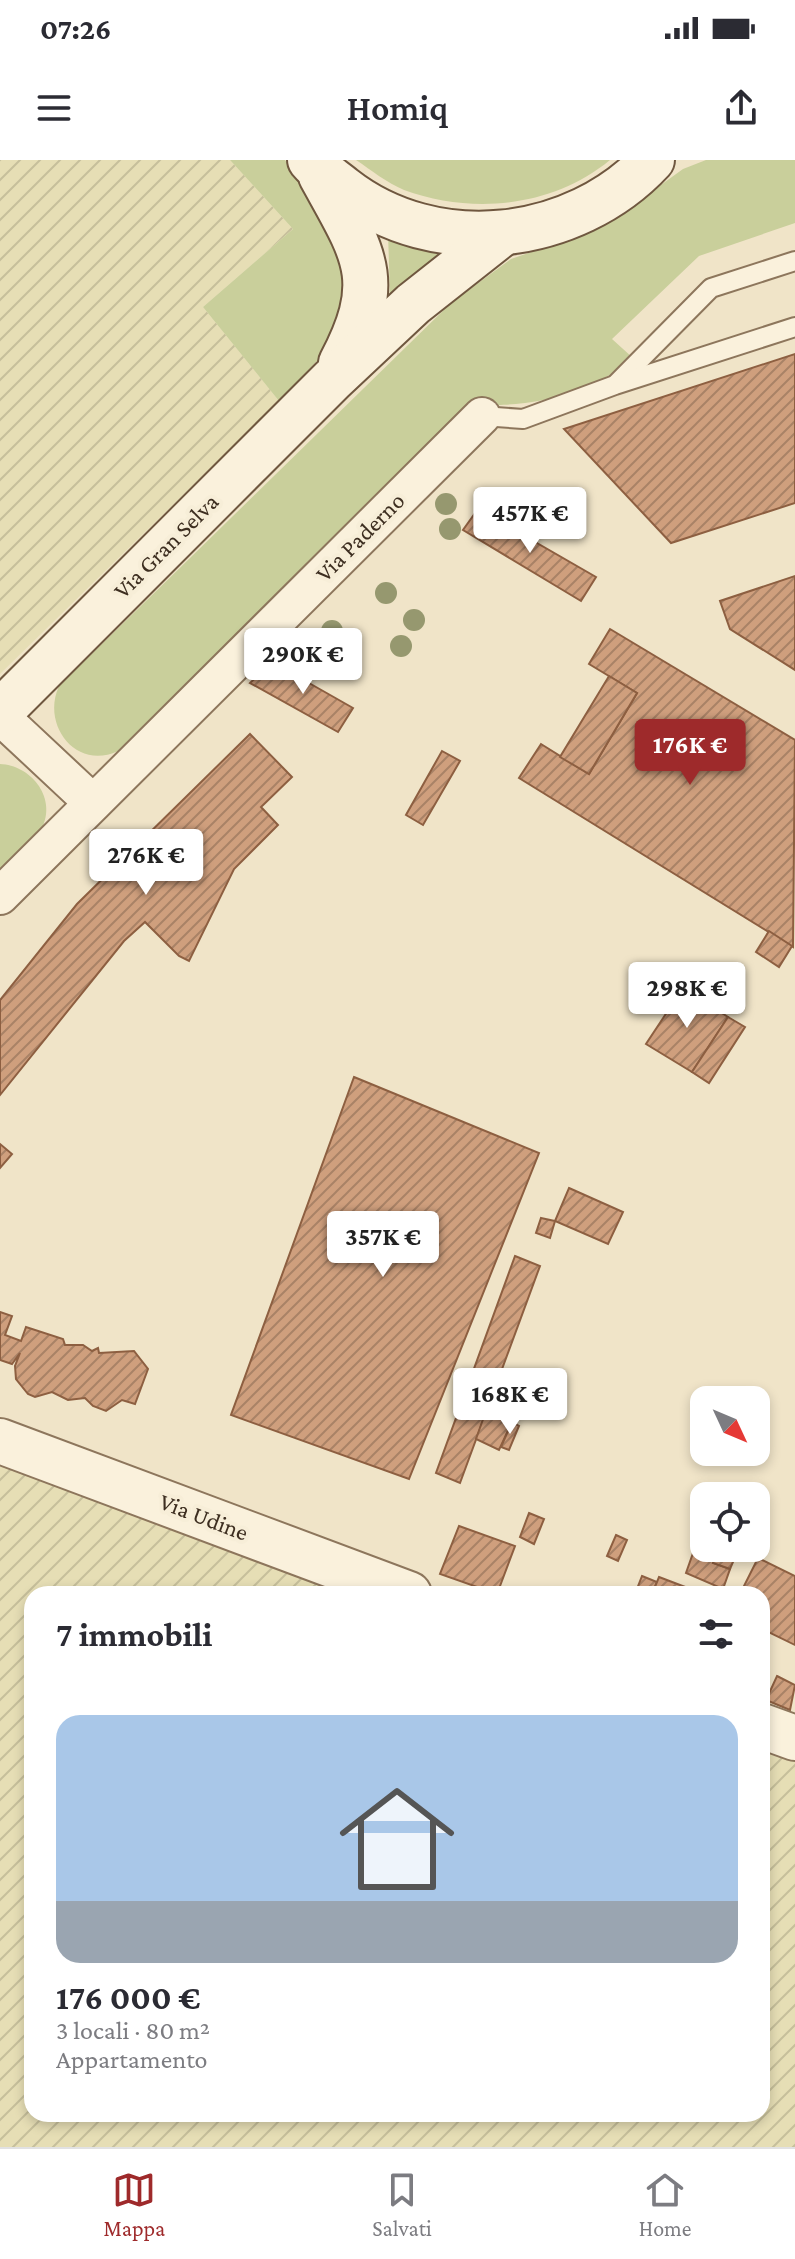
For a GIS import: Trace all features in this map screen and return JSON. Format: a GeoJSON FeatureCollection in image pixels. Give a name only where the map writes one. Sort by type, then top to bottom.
{"type":"FeatureCollection","features":[{"type":"Feature","properties":{"kind":"main road"},"geometry":{"type":"LineString","coordinates":[[312,163],[357,199],[381,212],[425,227],[465,234],[503,233],[545,225],[584,211],[634,180],[652,160]]}},
{"type":"Feature","properties":{"kind":"main road","name":"Via Gran Selva"},"geometry":{"type":"LineString","coordinates":[[312,163],[365,265],[367,297],[359,328],[332,380]]}},
{"type":"Feature","properties":{"kind":"main road","name":"Via Gran Selva"},"geometry":{"type":"LineString","coordinates":[[0,714],[332,380],[413,304],[503,233]]}},
{"type":"Feature","properties":{"kind":"main road","name":"Via Udine"},"geometry":{"type":"LineString","coordinates":[[0,1441],[388,1586]]}},
{"type":"Feature","properties":{"kind":"main road"},"geometry":{"type":"LineString","coordinates":[[770,1729],[795,1738]]}},
{"type":"Feature","properties":{"kind":"street","name":"Via Paderno"},"geometry":{"type":"LineString","coordinates":[[0,896],[482,416]]}},
{"type":"Feature","properties":{"kind":"street"},"geometry":{"type":"LineString","coordinates":[[0,714],[93,803]]}},
{"type":"Feature","properties":{"kind":"lane"},"geometry":{"type":"LineString","coordinates":[[615,385],[711,288],[795,261]]}},
{"type":"Feature","properties":{"kind":"lane"},"geometry":{"type":"LineString","coordinates":[[482,416],[523,419],[615,385],[795,327]]}},
{"type":"Feature","properties":{"kind":"shaded area"},"geometry":{"type":"Polygon","coordinates":[[[0,160],[230,160],[293,229],[203,307],[279,401],[0,674],[0,160]]]}},
{"type":"Feature","properties":{"kind":"shaded area"},"geometry":{"type":"Polygon","coordinates":[[[0,1458],[329,1586],[24,1586],[24,2122],[770,2122],[770,1746],[795,1755],[795,2147],[0,2147],[0,1458]]]}},
{"type":"Feature","properties":{"kind":"green space"},"geometry":{"type":"Polygon","coordinates":[[[230,160],[285,160],[331,218],[350,287],[330,347],[279,401],[203,307],[293,229],[230,160]]]}},
{"type":"Feature","properties":{"kind":"green space"},"geometry":{"type":"Polygon","coordinates":[[[356,160],[610,160],[588,176],[538,197],[484,204],[430,198],[404,190],[356,160]]]}},
{"type":"Feature","properties":{"kind":"green space"},"geometry":{"type":"Polygon","coordinates":[[[706,160],[795,160],[795,223],[699,256],[612,339],[633,358],[609,375],[554,398],[485,406],[458,415],[118,751],[103,756],[89,755],[76,750],[66,741],[55,715],[59,686],[451,303],[511,259],[578,236],[615,218],[683,169],[706,160]]]}},
{"type":"Feature","properties":{"kind":"green space"},"geometry":{"type":"Polygon","coordinates":[[[388,232],[446,248],[390,298],[388,232]]]}},
{"type":"Feature","properties":{"kind":"green space"},"geometry":{"type":"Polygon","coordinates":[[[0,764],[21,770],[38,784],[46,804],[46,815],[36,838],[0,872],[0,764]]]}},
{"type":"Feature","properties":{"kind":"building"},"geometry":{"type":"Polygon","coordinates":[[[795,354],[795,503],[671,543],[564,429],[795,354]]]}},
{"type":"Feature","properties":{"kind":"building"},"geometry":{"type":"Polygon","coordinates":[[[478,509],[596,577],[581,601],[463,530],[478,509]]]}},
{"type":"Feature","properties":{"kind":"building"},"geometry":{"type":"Polygon","coordinates":[[[795,576],[795,670],[730,629],[720,601],[795,576]]]}},
{"type":"Feature","properties":{"kind":"building"},"geometry":{"type":"Polygon","coordinates":[[[610,629],[795,740],[793,947],[519,778],[541,744],[589,774],[637,693],[589,664],[610,629]]]}},
{"type":"Feature","properties":{"kind":"building"},"geometry":{"type":"Polygon","coordinates":[[[272,662],[353,708],[338,732],[250,683],[272,662]]]}},
{"type":"Feature","properties":{"kind":"building"},"geometry":{"type":"Polygon","coordinates":[[[609,676],[637,693],[589,774],[560,757],[609,676]]]}},
{"type":"Feature","properties":{"kind":"building"},"geometry":{"type":"Polygon","coordinates":[[[250,734],[292,777],[261,807],[278,825],[234,869],[189,961],[179,956],[145,922],[124,941],[0,1095],[0,1000],[77,904],[250,734]]]}},
{"type":"Feature","properties":{"kind":"building"},"geometry":{"type":"Polygon","coordinates":[[[442,751],[460,761],[423,825],[406,815],[442,751]]]}},
{"type":"Feature","properties":{"kind":"building"},"geometry":{"type":"Polygon","coordinates":[[[769,931],[792,946],[779,967],[756,952],[769,931]]]}},
{"type":"Feature","properties":{"kind":"building"},"geometry":{"type":"Polygon","coordinates":[[[683,988],[728,1017],[692,1072],[646,1044],[683,988]]]}},
{"type":"Feature","properties":{"kind":"building"},"geometry":{"type":"Polygon","coordinates":[[[728,1017],[745,1027],[709,1083],[692,1072],[728,1017]]]}},
{"type":"Feature","properties":{"kind":"building"},"geometry":{"type":"Polygon","coordinates":[[[354,1077],[539,1153],[409,1479],[231,1415],[354,1077]]]}},
{"type":"Feature","properties":{"kind":"building"},"geometry":{"type":"Polygon","coordinates":[[[0,1144],[12,1154],[0,1168],[0,1144]]]}},
{"type":"Feature","properties":{"kind":"building"},"geometry":{"type":"Polygon","coordinates":[[[569,1188],[623,1212],[608,1244],[555,1221],[569,1188]]]}},
{"type":"Feature","properties":{"kind":"building"},"geometry":{"type":"Polygon","coordinates":[[[541,1218],[555,1221],[550,1238],[536,1233],[541,1218]]]}},
{"type":"Feature","properties":{"kind":"building"},"geometry":{"type":"Polygon","coordinates":[[[515,1256],[540,1266],[460,1483],[436,1473],[515,1256]]]}},
{"type":"Feature","properties":{"kind":"building"},"geometry":{"type":"Polygon","coordinates":[[[0,1312],[12,1316],[5,1335],[21,1341],[26,1327],[63,1339],[65,1345],[83,1345],[92,1351],[98,1348],[99,1353],[134,1351],[148,1369],[135,1404],[122,1400],[106,1411],[93,1406],[85,1398],[68,1400],[52,1392],[35,1397],[28,1394],[16,1379],[15,1366],[20,1353],[12,1364],[0,1360],[0,1312]]]}},
{"type":"Feature","properties":{"kind":"building"},"geometry":{"type":"Polygon","coordinates":[[[486,1411],[512,1422],[499,1450],[476,1439],[486,1411]]]}},
{"type":"Feature","properties":{"kind":"building"},"geometry":{"type":"Polygon","coordinates":[[[512,1422],[519,1426],[509,1450],[501,1447],[512,1422]]]}},
{"type":"Feature","properties":{"kind":"building"},"geometry":{"type":"Polygon","coordinates":[[[529,1513],[544,1519],[534,1544],[520,1537],[529,1513]]]}},
{"type":"Feature","properties":{"kind":"building"},"geometry":{"type":"Polygon","coordinates":[[[459,1526],[515,1546],[500,1586],[474,1586],[440,1574],[459,1526]]]}},
{"type":"Feature","properties":{"kind":"building"},"geometry":{"type":"Polygon","coordinates":[[[616,1535],[627,1540],[618,1561],[607,1556],[616,1535]]]}},
{"type":"Feature","properties":{"kind":"building"},"geometry":{"type":"Polygon","coordinates":[[[690,1562],[713,1562],[730,1569],[724,1586],[716,1586],[686,1573],[690,1562]]]}},
{"type":"Feature","properties":{"kind":"building"},"geometry":{"type":"Polygon","coordinates":[[[713,1562],[733,1562],[730,1569],[713,1562]]]}},
{"type":"Feature","properties":{"kind":"building"},"geometry":{"type":"Polygon","coordinates":[[[756,1562],[766,1562],[795,1576],[795,1645],[770,1633],[770,1586],[744,1586],[756,1562]]]}},
{"type":"Feature","properties":{"kind":"building"},"geometry":{"type":"Polygon","coordinates":[[[642,1576],[657,1582],[655,1586],[638,1586],[642,1576]]]}},
{"type":"Feature","properties":{"kind":"building"},"geometry":{"type":"Polygon","coordinates":[[[659,1577],[683,1586],[655,1586],[659,1577]]]}},
{"type":"Feature","properties":{"kind":"building"},"geometry":{"type":"Polygon","coordinates":[[[777,1676],[795,1685],[790,1710],[770,1702],[770,1691],[777,1676]]]}}]}
